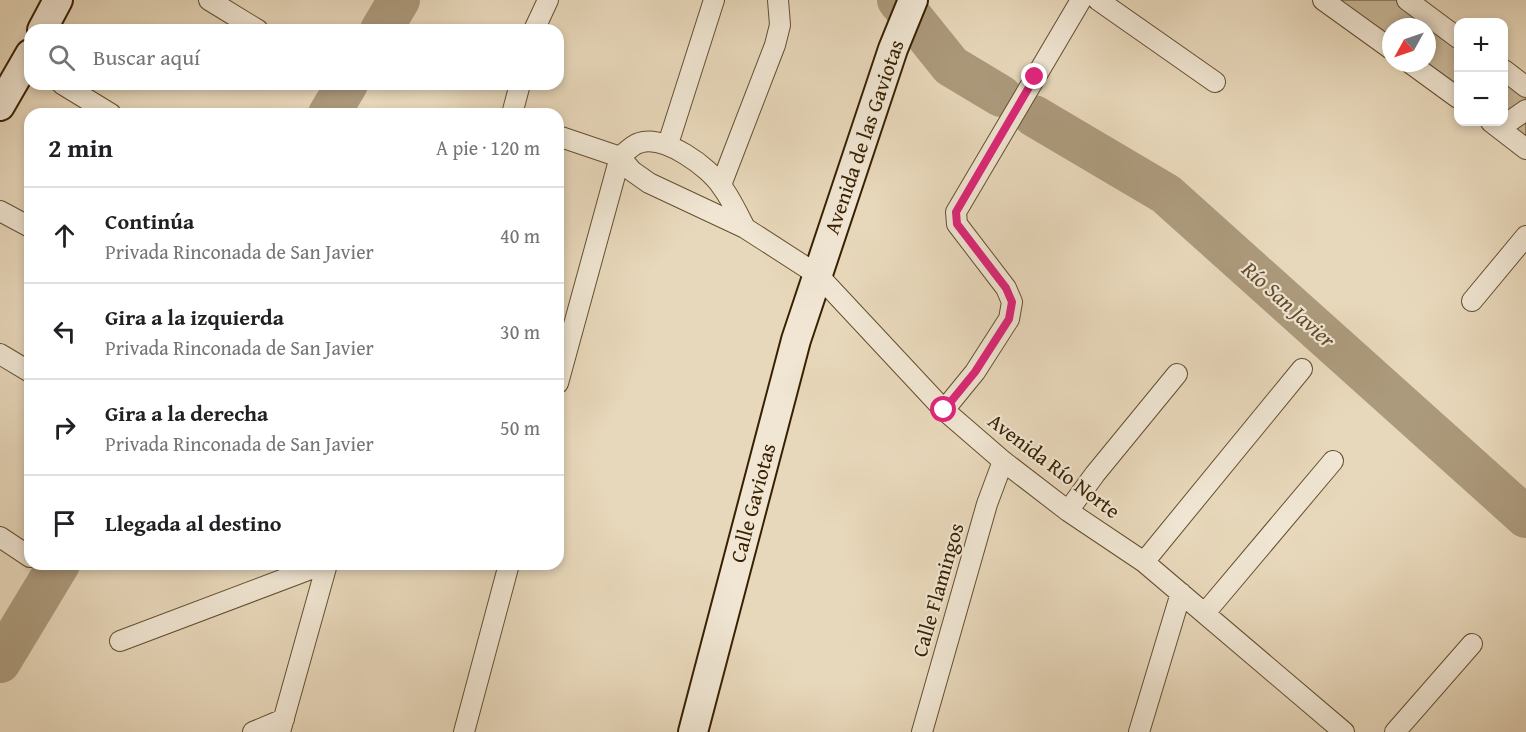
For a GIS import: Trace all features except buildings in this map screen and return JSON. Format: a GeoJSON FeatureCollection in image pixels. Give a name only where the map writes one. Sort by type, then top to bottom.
{"type":"FeatureCollection","features":[{"type":"Feature","properties":{"kind":"street"},"geometry":{"type":"LineString","coordinates":[[45,24],[58,0]]}},
{"type":"Feature","properties":{"kind":"street"},"geometry":{"type":"LineString","coordinates":[[209,0],[248,24]]}},
{"type":"Feature","properties":{"kind":"street"},"geometry":{"type":"LineString","coordinates":[[537,24],[548,0]]}},
{"type":"Feature","properties":{"kind":"street"},"geometry":{"type":"LineString","coordinates":[[564,360],[620,157],[639,143],[655,141],[668,144],[714,0]]}},
{"type":"Feature","properties":{"kind":"street"},"geometry":{"type":"LineString","coordinates":[[722,185],[775,45],[780,25],[778,0]]}},
{"type":"Feature","properties":{"kind":"street"},"geometry":{"type":"LineString","coordinates":[[944,410],[975,372],[1009,319],[1012,302],[1006,288],[957,224],[956,212],[1081,0]]}},
{"type":"Feature","properties":{"kind":"street"},"geometry":{"type":"LineString","coordinates":[[1098,0],[1215,82]]}},
{"type":"Feature","properties":{"kind":"street"},"geometry":{"type":"LineString","coordinates":[[1323,0],[1382,43]]}},
{"type":"Feature","properties":{"kind":"street"},"geometry":{"type":"LineString","coordinates":[[1407,0],[1454,35]]}},
{"type":"Feature","properties":{"kind":"street","name":"Avenida de las Gaviotas"},"geometry":{"type":"LineString","coordinates":[[818,275],[893,49],[913,2]]}},
{"type":"Feature","properties":{"kind":"street"},"geometry":{"type":"LineString","coordinates":[[0,106],[24,68]]}},
{"type":"Feature","properties":{"kind":"street"},"geometry":{"type":"LineString","coordinates":[[1422,72],[1454,95]]}},
{"type":"Feature","properties":{"kind":"street"},"geometry":{"type":"LineString","coordinates":[[1506,72],[1526,87]]}},
{"type":"Feature","properties":{"kind":"street"},"geometry":{"type":"LineString","coordinates":[[72,90],[101,108]]}},
{"type":"Feature","properties":{"kind":"street"},"geometry":{"type":"LineString","coordinates":[[514,108],[518,90]]}},
{"type":"Feature","properties":{"kind":"street"},"geometry":{"type":"LineString","coordinates":[[1508,119],[1526,110]]}},
{"type":"Feature","properties":{"kind":"street"},"geometry":{"type":"LineString","coordinates":[[1497,126],[1526,148]]}},
{"type":"Feature","properties":{"kind":"street","name":"Avenida Río Norte"},"geometry":{"type":"LineString","coordinates":[[564,138],[620,157],[632,171],[649,183],[746,228],[818,275],[944,410],[1003,461],[1068,511],[1144,562],[1344,732]]}},
{"type":"Feature","properties":{"kind":"street","name":"Avenida Río Norte"},"geometry":{"type":"LineString","coordinates":[[668,144],[697,163],[722,185],[746,228]]}},
{"type":"Feature","properties":{"kind":"street"},"geometry":{"type":"LineString","coordinates":[[0,211],[24,224]]}},
{"type":"Feature","properties":{"kind":"street"},"geometry":{"type":"LineString","coordinates":[[1472,301],[1526,236]]}},
{"type":"Feature","properties":{"kind":"street","name":"Calle Gaviotas"},"geometry":{"type":"LineString","coordinates":[[693,732],[796,340],[818,275]]}},
{"type":"Feature","properties":{"kind":"street"},"geometry":{"type":"LineString","coordinates":[[0,354],[24,368]]}},
{"type":"Feature","properties":{"kind":"street"},"geometry":{"type":"LineString","coordinates":[[1144,562],[1302,369]]}},
{"type":"Feature","properties":{"kind":"street"},"geometry":{"type":"LineString","coordinates":[[1068,511],[1095,474],[1177,374]]}},
{"type":"Feature","properties":{"kind":"street"},"geometry":{"type":"LineString","coordinates":[[1205,613],[1333,460]]}},
{"type":"Feature","properties":{"kind":"street","name":"Calle Flamingos"},"geometry":{"type":"LineString","coordinates":[[922,732],[987,504],[1003,461]]}},
{"type":"Feature","properties":{"kind":"street"},"geometry":{"type":"LineString","coordinates":[[0,537],[24,554]]}},
{"type":"Feature","properties":{"kind":"street"},"geometry":{"type":"LineString","coordinates":[[120,641],[309,570]]}},
{"type":"Feature","properties":{"kind":"street"},"geometry":{"type":"LineString","coordinates":[[253,732],[282,726],[323,570]]}},
{"type":"Feature","properties":{"kind":"street"},"geometry":{"type":"LineString","coordinates":[[464,732],[507,570]]}},
{"type":"Feature","properties":{"kind":"street"},"geometry":{"type":"LineString","coordinates":[[1139,732],[1181,593]]}},
{"type":"Feature","properties":{"kind":"street"},"geometry":{"type":"LineString","coordinates":[[1395,732],[1472,644]]}},
{"type":"Feature","properties":{"kind":"shaded area"},"geometry":{"type":"Polygon","coordinates":[[[1329,0],[1404,0],[1429,18],[1382,18],[1382,38],[1329,0]]]}},
{"type":"Feature","properties":{"kind":"shaded area"},"geometry":{"type":"Polygon","coordinates":[[[1436,23],[1454,36],[1454,91],[1428,72],[1436,72],[1436,23]]]}},
{"type":"Feature","properties":{"kind":"shaded area"},"geometry":{"type":"Polygon","coordinates":[[[1508,75],[1526,89],[1526,143],[1508,126],[1508,75]]]}},
{"type":"Feature","properties":{"kind":"waterway"},"geometry":{"type":"LineString","coordinates":[[385,24],[399,0]]}},
{"type":"Feature","properties":{"kind":"waterway","name":"Río San Javier"},"geometry":{"type":"LineString","coordinates":[[898,0],[951,66],[1001,96]]}},
{"type":"Feature","properties":{"kind":"waterway"},"geometry":{"type":"LineString","coordinates":[[333,108],[343,90]]}},
{"type":"Feature","properties":{"kind":"waterway","name":"Río San Javier"},"geometry":{"type":"LineString","coordinates":[[1034,116],[1166,194],[1526,517]]}},
{"type":"Feature","properties":{"kind":"waterway"},"geometry":{"type":"LineString","coordinates":[[0,662],[55,570]]}},
{"type":"Feature","properties":{"kind":"route"},"geometry":{"type":"LineString","coordinates":[[944,410],[975,372],[1009,319],[1012,302],[1006,288],[957,224],[956,212],[1035,77]]}}]}
